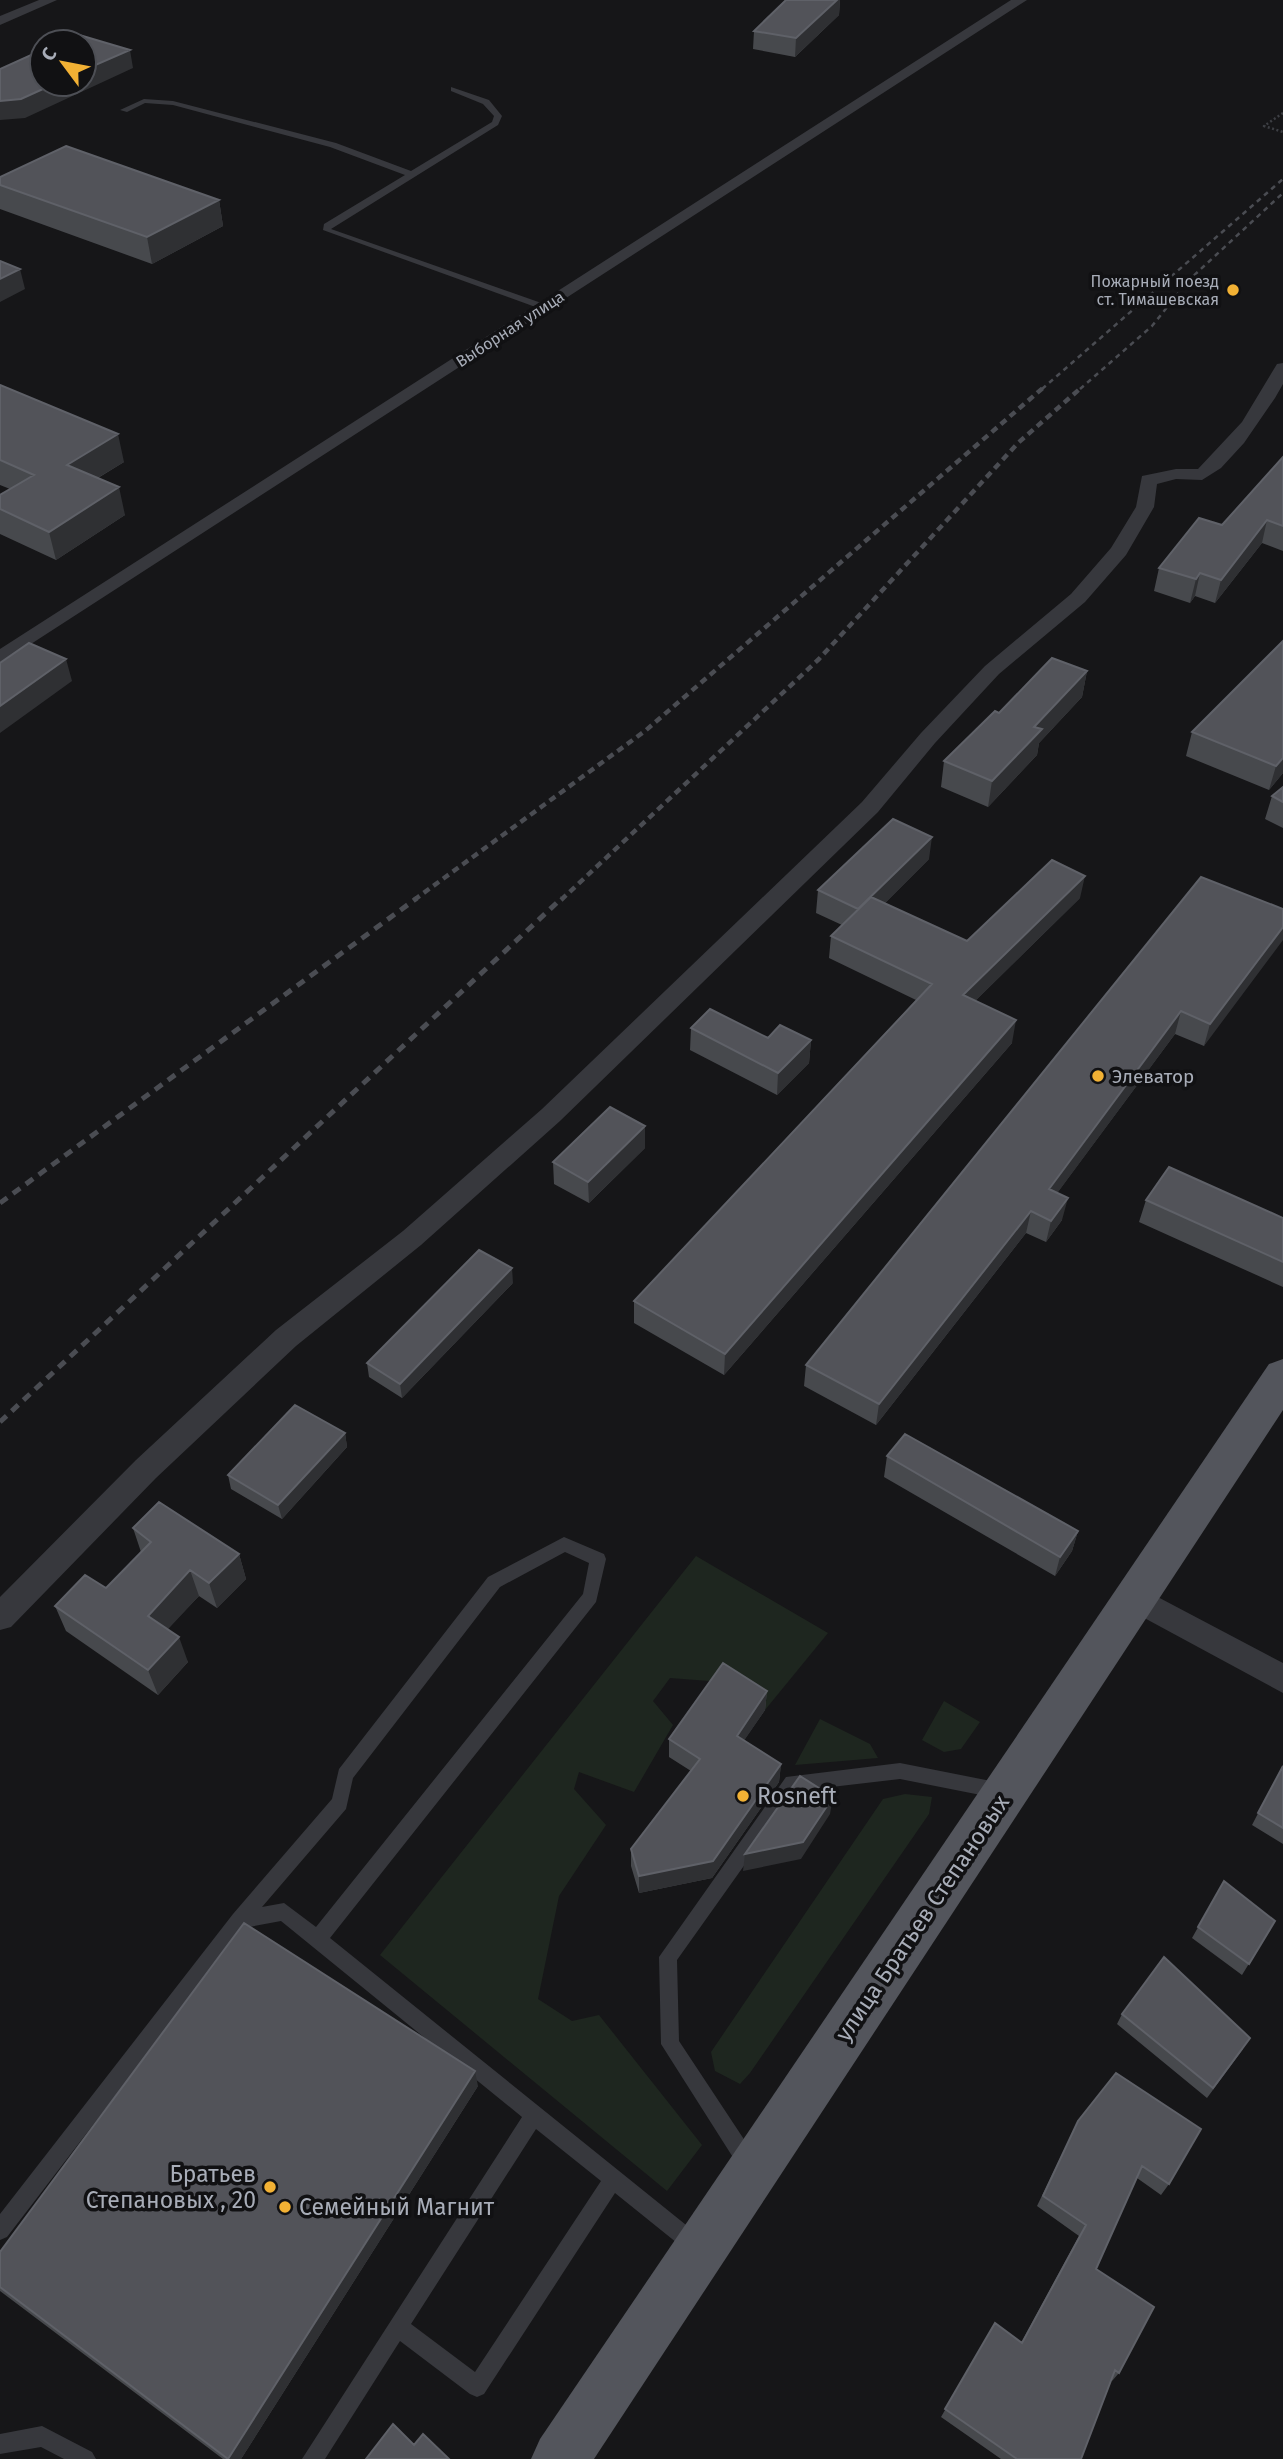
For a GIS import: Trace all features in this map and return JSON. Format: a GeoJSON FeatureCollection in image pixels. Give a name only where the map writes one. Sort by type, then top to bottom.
{"type":"FeatureCollection","features":[{"type":"Feature","properties":{"kind":"main road","name":"улица Братьев Степановых"},"geometry":{"type":"LineString","coordinates":[[560,2459],[588,2436],[701,2250],[1283,1376]]}},
{"type":"Feature","properties":{"kind":"street"},"geometry":{"type":"LineString","coordinates":[[0,21],[50,0]]}},
{"type":"Feature","properties":{"kind":"street","name":"Выборная улица"},"geometry":{"type":"LineString","coordinates":[[0,658],[1020,0]]}},
{"type":"Feature","properties":{"kind":"street"},"geometry":{"type":"LineString","coordinates":[[0,1617],[156,1459],[286,1338],[412,1238],[551,1115],[860,816],[992,670],[1087,588],[1119,551],[1145,507],[1149,480],[1176,474],[1202,475],[1222,458],[1272,390],[1283,368]]}},
{"type":"Feature","properties":{"kind":"street"},"geometry":{"type":"LineString","coordinates":[[1135,1598],[1283,1679]]}},
{"type":"Feature","properties":{"kind":"lane"},"geometry":{"type":"LineString","coordinates":[[454,89],[485,102],[496,111],[495,122],[327,226],[327,230],[544,307]]}},
{"type":"Feature","properties":{"kind":"lane"},"geometry":{"type":"LineString","coordinates":[[124,110],[144,102],[173,103],[333,145],[414,174]]}},
{"type":"Feature","properties":{"kind":"lane"},"geometry":{"type":"LineString","coordinates":[[0,2230],[239,1920],[340,1803],[345,1775],[494,1582],[564,1545],[598,1559],[590,1597],[317,1940]]}},
{"type":"Feature","properties":{"kind":"lane"},"geometry":{"type":"LineString","coordinates":[[753,2171],[670,2044],[668,1957],[792,1783],[900,1770],[1006,1792]]}},
{"type":"Feature","properties":{"kind":"lane"},"geometry":{"type":"LineString","coordinates":[[239,1920],[284,1912],[701,2250]]}},
{"type":"Feature","properties":{"kind":"lane"},"geometry":{"type":"LineString","coordinates":[[313,2459],[534,2115]]}},
{"type":"Feature","properties":{"kind":"lane"},"geometry":{"type":"LineString","coordinates":[[398,2327],[477,2387],[613,2179]]}},
{"type":"Feature","properties":{"kind":"lane"},"geometry":{"type":"LineString","coordinates":[[0,2444],[42,2436],[85,2459]]}},
{"type":"Feature","properties":{"kind":"path"},"geometry":{"type":"LineString","coordinates":[[1283,113],[1264,126],[1283,132]]}},
{"type":"Feature","properties":{"kind":"shaded area"},"geometry":{"type":"Polygon","coordinates":[[[696,1556],[828,1633],[765,1710],[722,1682],[670,1678],[653,1701],[673,1725],[634,1792],[579,1772],[574,1789],[606,1825],[559,1896],[538,1999],[572,2021],[599,2015],[702,2145],[667,2191],[380,1955],[696,1556]]]}},
{"type":"Feature","properties":{"kind":"shaded area"},"geometry":{"type":"Polygon","coordinates":[[[944,1701],[980,1722],[961,1749],[944,1752],[922,1740],[944,1701]]]}},
{"type":"Feature","properties":{"kind":"shaded area"},"geometry":{"type":"Polygon","coordinates":[[[820,1719],[870,1744],[878,1758],[795,1765],[820,1719]]]}},
{"type":"Feature","properties":{"kind":"shaded area"},"geometry":{"type":"Polygon","coordinates":[[[905,1794],[932,1797],[929,1814],[750,2073],[740,2084],[715,2071],[711,2052],[883,1799],[905,1794]]]}},
{"type":"Feature","properties":{"kind":"building"},"geometry":{"type":"Polygon","coordinates":[[[786,0],[837,0],[796,38],[754,31],[786,0]]]}},
{"type":"Feature","properties":{"kind":"building"},"geometry":{"type":"Polygon","coordinates":[[[98,41],[130,50],[98,64],[98,41]]]}},
{"type":"Feature","properties":{"kind":"building"},"geometry":{"type":"Polygon","coordinates":[[[28,56],[28,96],[0,101],[0,69],[28,56]]]}},
{"type":"Feature","properties":{"kind":"building"},"geometry":{"type":"Polygon","coordinates":[[[66,146],[219,200],[147,237],[0,185],[0,177],[66,146]]]}},
{"type":"Feature","properties":{"kind":"building"},"geometry":{"type":"Polygon","coordinates":[[[0,261],[20,269],[0,279],[0,261]]]}},
{"type":"Feature","properties":{"kind":"building"},"geometry":{"type":"Polygon","coordinates":[[[0,385],[118,434],[67,465],[119,487],[49,532],[0,509],[0,495],[34,475],[0,460],[0,385]]]}},
{"type":"Feature","properties":{"kind":"building"},"geometry":{"type":"Polygon","coordinates":[[[1283,457],[1283,526],[1267,520],[1221,580],[1200,573],[1196,579],[1159,568],[1199,518],[1222,525],[1283,457]]]}},
{"type":"Feature","properties":{"kind":"building"},"geometry":{"type":"Polygon","coordinates":[[[1283,641],[1283,758],[1276,766],[1192,732],[1283,641]]]}},
{"type":"Feature","properties":{"kind":"building"},"geometry":{"type":"Polygon","coordinates":[[[29,643],[66,659],[0,706],[0,663],[29,643]]]}},
{"type":"Feature","properties":{"kind":"building"},"geometry":{"type":"Polygon","coordinates":[[[1052,658],[1087,671],[1034,727],[1042,729],[992,781],[944,761],[995,711],[999,713],[1052,658]]]}},
{"type":"Feature","properties":{"kind":"building"},"geometry":{"type":"Polygon","coordinates":[[[1283,787],[1283,802],[1272,796],[1283,787]]]}},
{"type":"Feature","properties":{"kind":"building"},"geometry":{"type":"Polygon","coordinates":[[[893,819],[932,837],[858,909],[818,890],[893,819]]]}},
{"type":"Feature","properties":{"kind":"building"},"geometry":{"type":"Polygon","coordinates":[[[1052,860],[1085,876],[963,995],[1016,1020],[725,1354],[634,1301],[932,984],[831,936],[871,897],[967,941],[1052,860]]]}},
{"type":"Feature","properties":{"kind":"building"},"geometry":{"type":"Polygon","coordinates":[[[1201,877],[1283,909],[1283,927],[1210,1024],[1181,1011],[1049,1189],[1068,1198],[1051,1221],[1031,1211],[879,1404],[806,1365],[1201,877]]]}},
{"type":"Feature","properties":{"kind":"building"},"geometry":{"type":"Polygon","coordinates":[[[710,1009],[768,1038],[780,1025],[811,1040],[778,1073],[691,1028],[710,1009]]]}},
{"type":"Feature","properties":{"kind":"building"},"geometry":{"type":"Polygon","coordinates":[[[610,1107],[645,1126],[588,1182],[553,1162],[610,1107]]]}},
{"type":"Feature","properties":{"kind":"building"},"geometry":{"type":"Polygon","coordinates":[[[1169,1167],[1283,1218],[1283,1262],[1146,1200],[1169,1167]]]}},
{"type":"Feature","properties":{"kind":"building"},"geometry":{"type":"Polygon","coordinates":[[[479,1250],[512,1268],[400,1384],[367,1363],[479,1250]]]}},
{"type":"Feature","properties":{"kind":"building"},"geometry":{"type":"Polygon","coordinates":[[[295,1405],[345,1433],[278,1505],[228,1475],[295,1405]]]}},
{"type":"Feature","properties":{"kind":"building"},"geometry":{"type":"Polygon","coordinates":[[[905,1434],[1078,1531],[1060,1557],[887,1456],[905,1434]]]}},
{"type":"Feature","properties":{"kind":"building"},"geometry":{"type":"Polygon","coordinates":[[[159,1502],[239,1554],[209,1583],[190,1570],[148,1616],[179,1637],[148,1670],[55,1606],[85,1575],[106,1588],[151,1542],[133,1528],[159,1502]]]}},
{"type":"Feature","properties":{"kind":"building"},"geometry":{"type":"Polygon","coordinates":[[[723,1663],[767,1691],[737,1736],[781,1764],[713,1861],[639,1876],[631,1849],[700,1759],[669,1739],[723,1663]]]}},
{"type":"Feature","properties":{"kind":"building"},"geometry":{"type":"Polygon","coordinates":[[[1283,1766],[1283,1828],[1258,1813],[1283,1766]]]}},
{"type":"Feature","properties":{"kind":"building"},"geometry":{"type":"Polygon","coordinates":[[[800,1776],[833,1797],[803,1842],[745,1854],[800,1776]]]}},
{"type":"Feature","properties":{"kind":"building"},"geometry":{"type":"Polygon","coordinates":[[[1224,1881],[1275,1921],[1249,1964],[1198,1927],[1224,1881]]]}},
{"type":"Feature","properties":{"kind":"building"},"geometry":{"type":"Polygon","coordinates":[[[244,1923],[475,2071],[228,2459],[0,2287],[0,2252],[244,1923]]]}},
{"type":"Feature","properties":{"kind":"building"},"geometry":{"type":"Polygon","coordinates":[[[1164,1957],[1250,2038],[1213,2088],[1122,2014],[1164,1957]]]}},
{"type":"Feature","properties":{"kind":"building"},"geometry":{"type":"Polygon","coordinates":[[[1116,2073],[1201,2129],[1169,2184],[1142,2166],[1096,2269],[1154,2307],[1119,2373],[1115,2370],[1081,2459],[1017,2459],[945,2409],[995,2323],[1022,2343],[1086,2225],[1043,2196],[1078,2121],[1116,2073]]]}},
{"type":"Feature","properties":{"kind":"building"},"geometry":{"type":"Polygon","coordinates":[[[393,2424],[414,2445],[423,2434],[449,2459],[366,2459],[393,2424]]]}},
{"type":"Feature","properties":{"kind":"railway"},"geometry":{"type":"LineString","coordinates":[[1042,389],[1283,179]]}},
{"type":"Feature","properties":{"kind":"railway"},"geometry":{"type":"LineString","coordinates":[[1080,389],[1152,326],[1189,280],[1283,193]]}},
{"type":"Feature","properties":{"kind":"railway"},"geometry":{"type":"LineString","coordinates":[[414,900],[645,731],[1044,387]]}},
{"type":"Feature","properties":{"kind":"railway"},"geometry":{"type":"LineString","coordinates":[[561,900],[819,659],[1018,443],[1082,387]]}},
{"type":"Feature","properties":{"kind":"railway"},"geometry":{"type":"LineString","coordinates":[[0,1203],[417,898]]}},
{"type":"Feature","properties":{"kind":"railway"},"geometry":{"type":"LineString","coordinates":[[0,1422],[562,898]]}},
{"type":"Feature","properties":{"kind":"place","name":"Пожарный поезд ст. Тимашевская"},"geometry":{"type":"Point","coordinates":[1233,290]}},
{"type":"Feature","properties":{"kind":"place","name":"Элеватор"},"geometry":{"type":"Point","coordinates":[1098,1076]}},
{"type":"Feature","properties":{"kind":"place","name":"Rosneft"},"geometry":{"type":"Point","coordinates":[743,1796]}},
{"type":"Feature","properties":{"kind":"place","name":"Братьев Степановых , 20"},"geometry":{"type":"Point","coordinates":[270,2187]}},
{"type":"Feature","properties":{"kind":"place","name":"Семейный Магнит"},"geometry":{"type":"Point","coordinates":[285,2207]}}]}
